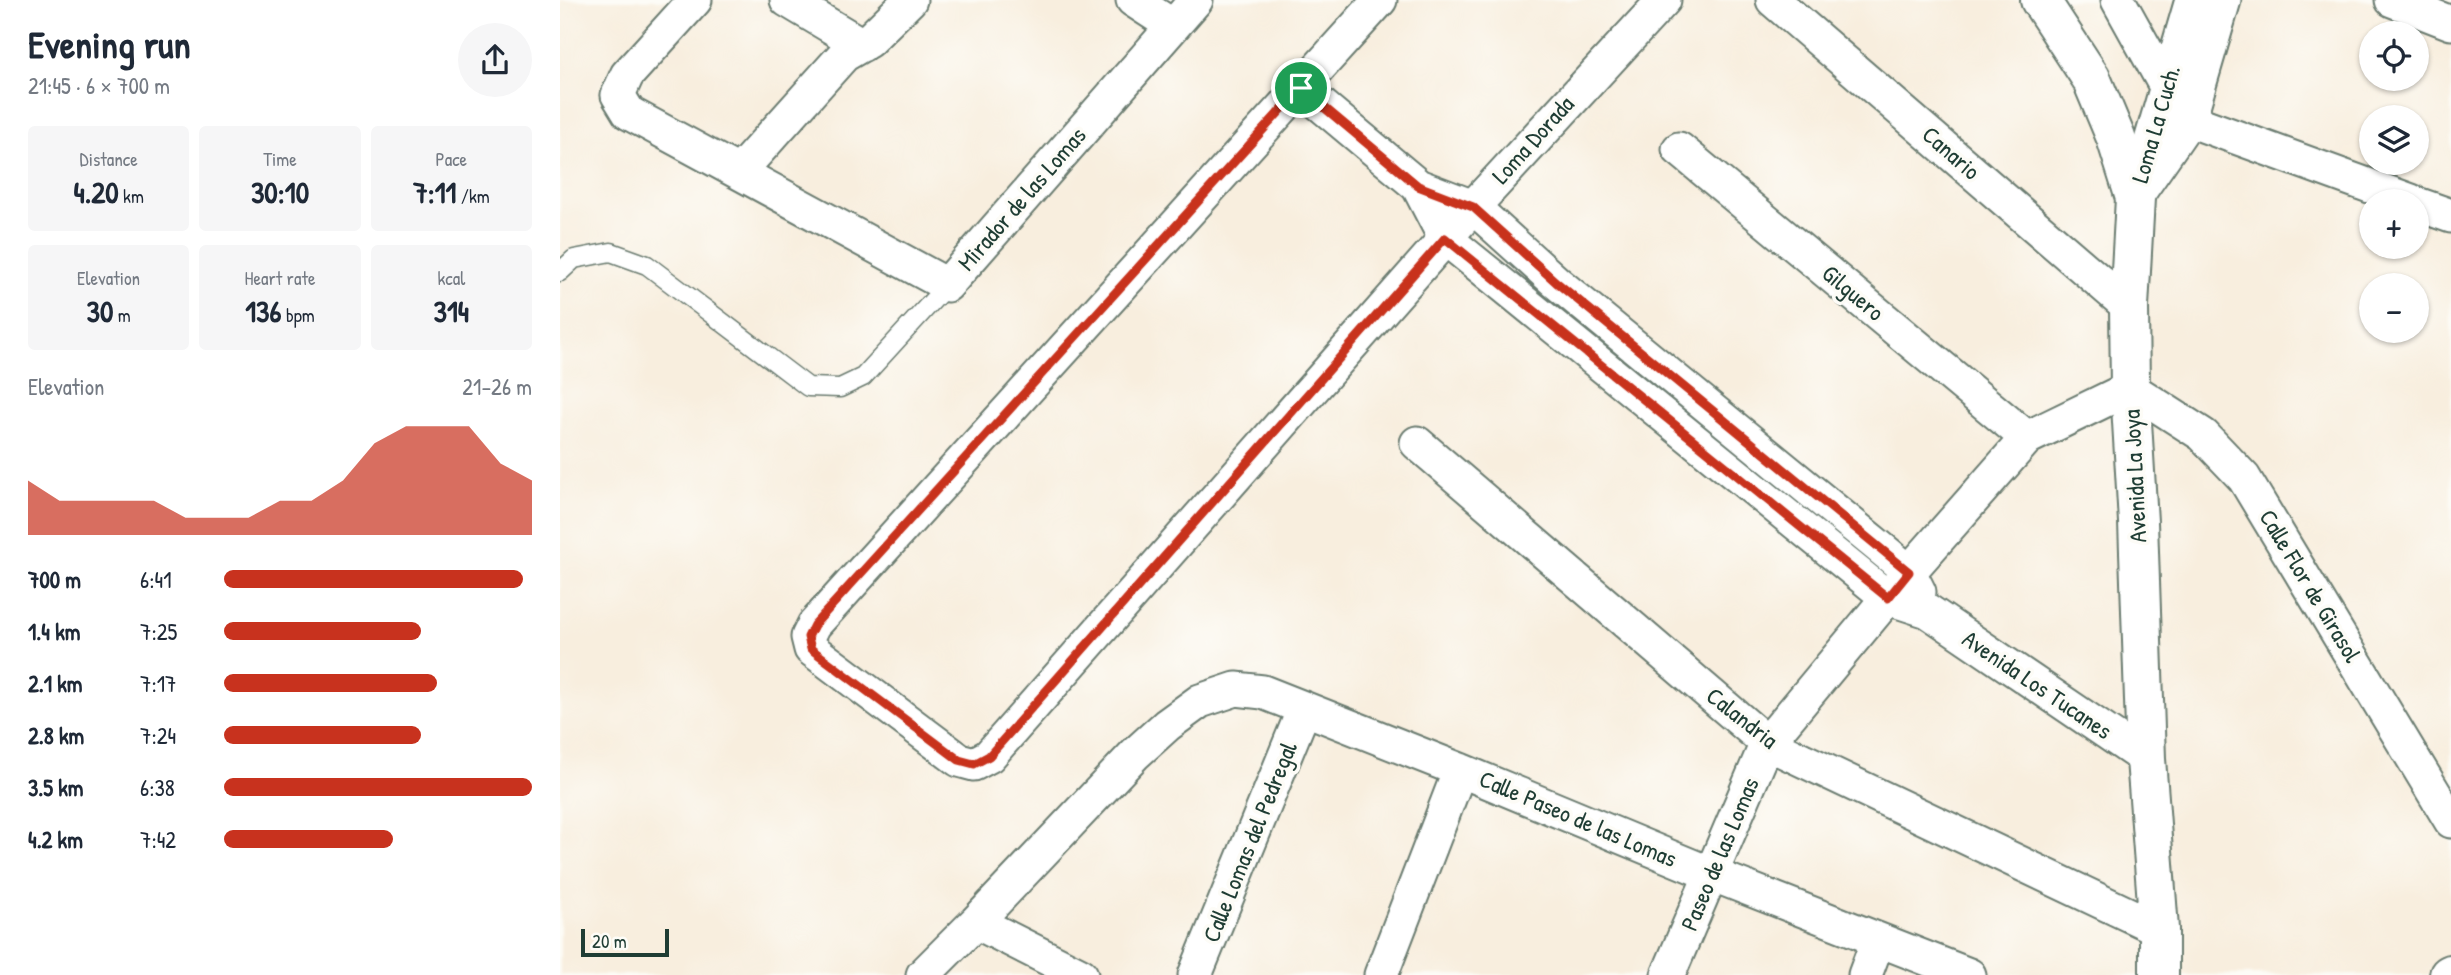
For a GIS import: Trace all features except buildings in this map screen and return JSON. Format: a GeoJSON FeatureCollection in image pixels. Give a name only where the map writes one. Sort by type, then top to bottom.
{"type":"FeatureCollection","features":[{"type":"Feature","properties":{"kind":"main road","name":"Avenida La Joya"},"geometry":{"type":"LineString","coordinates":[[2040,0],[2091,78],[2116,138],[2135,198],[2129,307],[2130,388],[2138,522],[2146,759],[2159,929],[2159,975]]}},
{"type":"Feature","properties":{"kind":"street"},"geometry":{"type":"LineString","coordinates":[[695,0],[627,75],[618,95],[629,113],[947,285]]}},
{"type":"Feature","properties":{"kind":"street"},"geometry":{"type":"LineString","coordinates":[[787,0],[862,45]]}},
{"type":"Feature","properties":{"kind":"street"},"geometry":{"type":"LineString","coordinates":[[739,172],[838,61],[850,50],[862,45],[910,0]]}},
{"type":"Feature","properties":{"kind":"street"},"geometry":{"type":"LineString","coordinates":[[1133,0],[1173,26]]}},
{"type":"Feature","properties":{"kind":"street","name":"Mirador de las Lomas"},"geometry":{"type":"LineString","coordinates":[[947,285],[1196,0]]}},
{"type":"Feature","properties":{"kind":"street"},"geometry":{"type":"LineString","coordinates":[[1380,0],[1301,88],[1418,186],[1473,207]]}},
{"type":"Feature","properties":{"kind":"street","name":"Loma Dorada"},"geometry":{"type":"LineString","coordinates":[[1301,88],[824,615],[808,637],[811,649],[959,760],[974,764],[989,756],[1445,238],[1664,0]]}},
{"type":"Feature","properties":{"kind":"street"},"geometry":{"type":"LineString","coordinates":[[2118,0],[2166,89],[2189,120],[2378,189]]}},
{"type":"Feature","properties":{"kind":"street","name":"Loma La Cuch."},"geometry":{"type":"LineString","coordinates":[[2135,198],[2192,0]]}},
{"type":"Feature","properties":{"kind":"street","name":"Loma La Cuch."},"geometry":{"type":"LineString","coordinates":[[2135,198],[2189,120],[2224,0]]}},
{"type":"Feature","properties":{"kind":"street"},"geometry":{"type":"LineString","coordinates":[[2392,0],[2451,23]]}},
{"type":"Feature","properties":{"kind":"street","name":"Canario"},"geometry":{"type":"LineString","coordinates":[[1787,4],[2129,307]]}},
{"type":"Feature","properties":{"kind":"street","name":"Gilguero"},"geometry":{"type":"LineString","coordinates":[[1679,149],[2027,438]]}},
{"type":"Feature","properties":{"kind":"street"},"geometry":{"type":"LineString","coordinates":[[1418,186],[1445,238]]}},
{"type":"Feature","properties":{"kind":"street","name":"Avenida Los Tucanes"},"geometry":{"type":"LineString","coordinates":[[1473,207],[1556,282],[1909,572],[1928,611]]}},
{"type":"Feature","properties":{"kind":"street"},"geometry":{"type":"LineString","coordinates":[[2429,208],[2451,216]]}},
{"type":"Feature","properties":{"kind":"street","name":"Avenida Los Tucanes"},"geometry":{"type":"LineString","coordinates":[[1445,238],[1888,598],[1928,611],[2146,759]]}},
{"type":"Feature","properties":{"kind":"street","name":"Paseo de las Lomas"},"geometry":{"type":"LineString","coordinates":[[1668,975],[1767,743],[1909,572],[2027,438],[2130,388]]}},
{"type":"Feature","properties":{"kind":"street","name":"Calle Flor de Girasol"},"geometry":{"type":"LineString","coordinates":[[2130,388],[2203,435],[2244,478],[2451,821]]}},
{"type":"Feature","properties":{"kind":"street","name":"Calandria"},"geometry":{"type":"LineString","coordinates":[[1417,443],[1767,743],[2159,929]]}},
{"type":"Feature","properties":{"kind":"street","name":"Calle Paseo de las Lomas"},"geometry":{"type":"LineString","coordinates":[[976,922],[1135,754],[1200,701],[1236,689],[1263,692],[1711,874],[1969,975]]}},
{"type":"Feature","properties":{"kind":"street","name":"Calle Lomas del Pedregal"},"geometry":{"type":"LineString","coordinates":[[1195,975],[1304,709]]}},
{"type":"Feature","properties":{"kind":"street","name":"Calle Paseo de las Lomas"},"geometry":{"type":"LineString","coordinates":[[1381,975],[1460,770]]}},
{"type":"Feature","properties":{"kind":"street"},"geometry":{"type":"LineString","coordinates":[[923,975],[976,922],[1081,975]]}},
{"type":"Feature","properties":{"kind":"street"},"geometry":{"type":"LineString","coordinates":[[1865,975],[1878,940]]}},
{"type":"Feature","properties":{"kind":"lane","name":"Mirador de las Lomas"},"geometry":{"type":"LineString","coordinates":[[560,272],[573,259],[611,253],[647,265],[808,387],[840,388],[863,377],[947,285]]}},
{"type":"Feature","properties":{"kind":"route"},"geometry":{"type":"LineString","coordinates":[[1301,88],[1418,186],[1473,207],[1556,282],[1909,572],[1888,598],[1445,238],[989,756],[974,764],[959,760],[811,649],[808,637],[814,625],[1301,88]]}}]}
